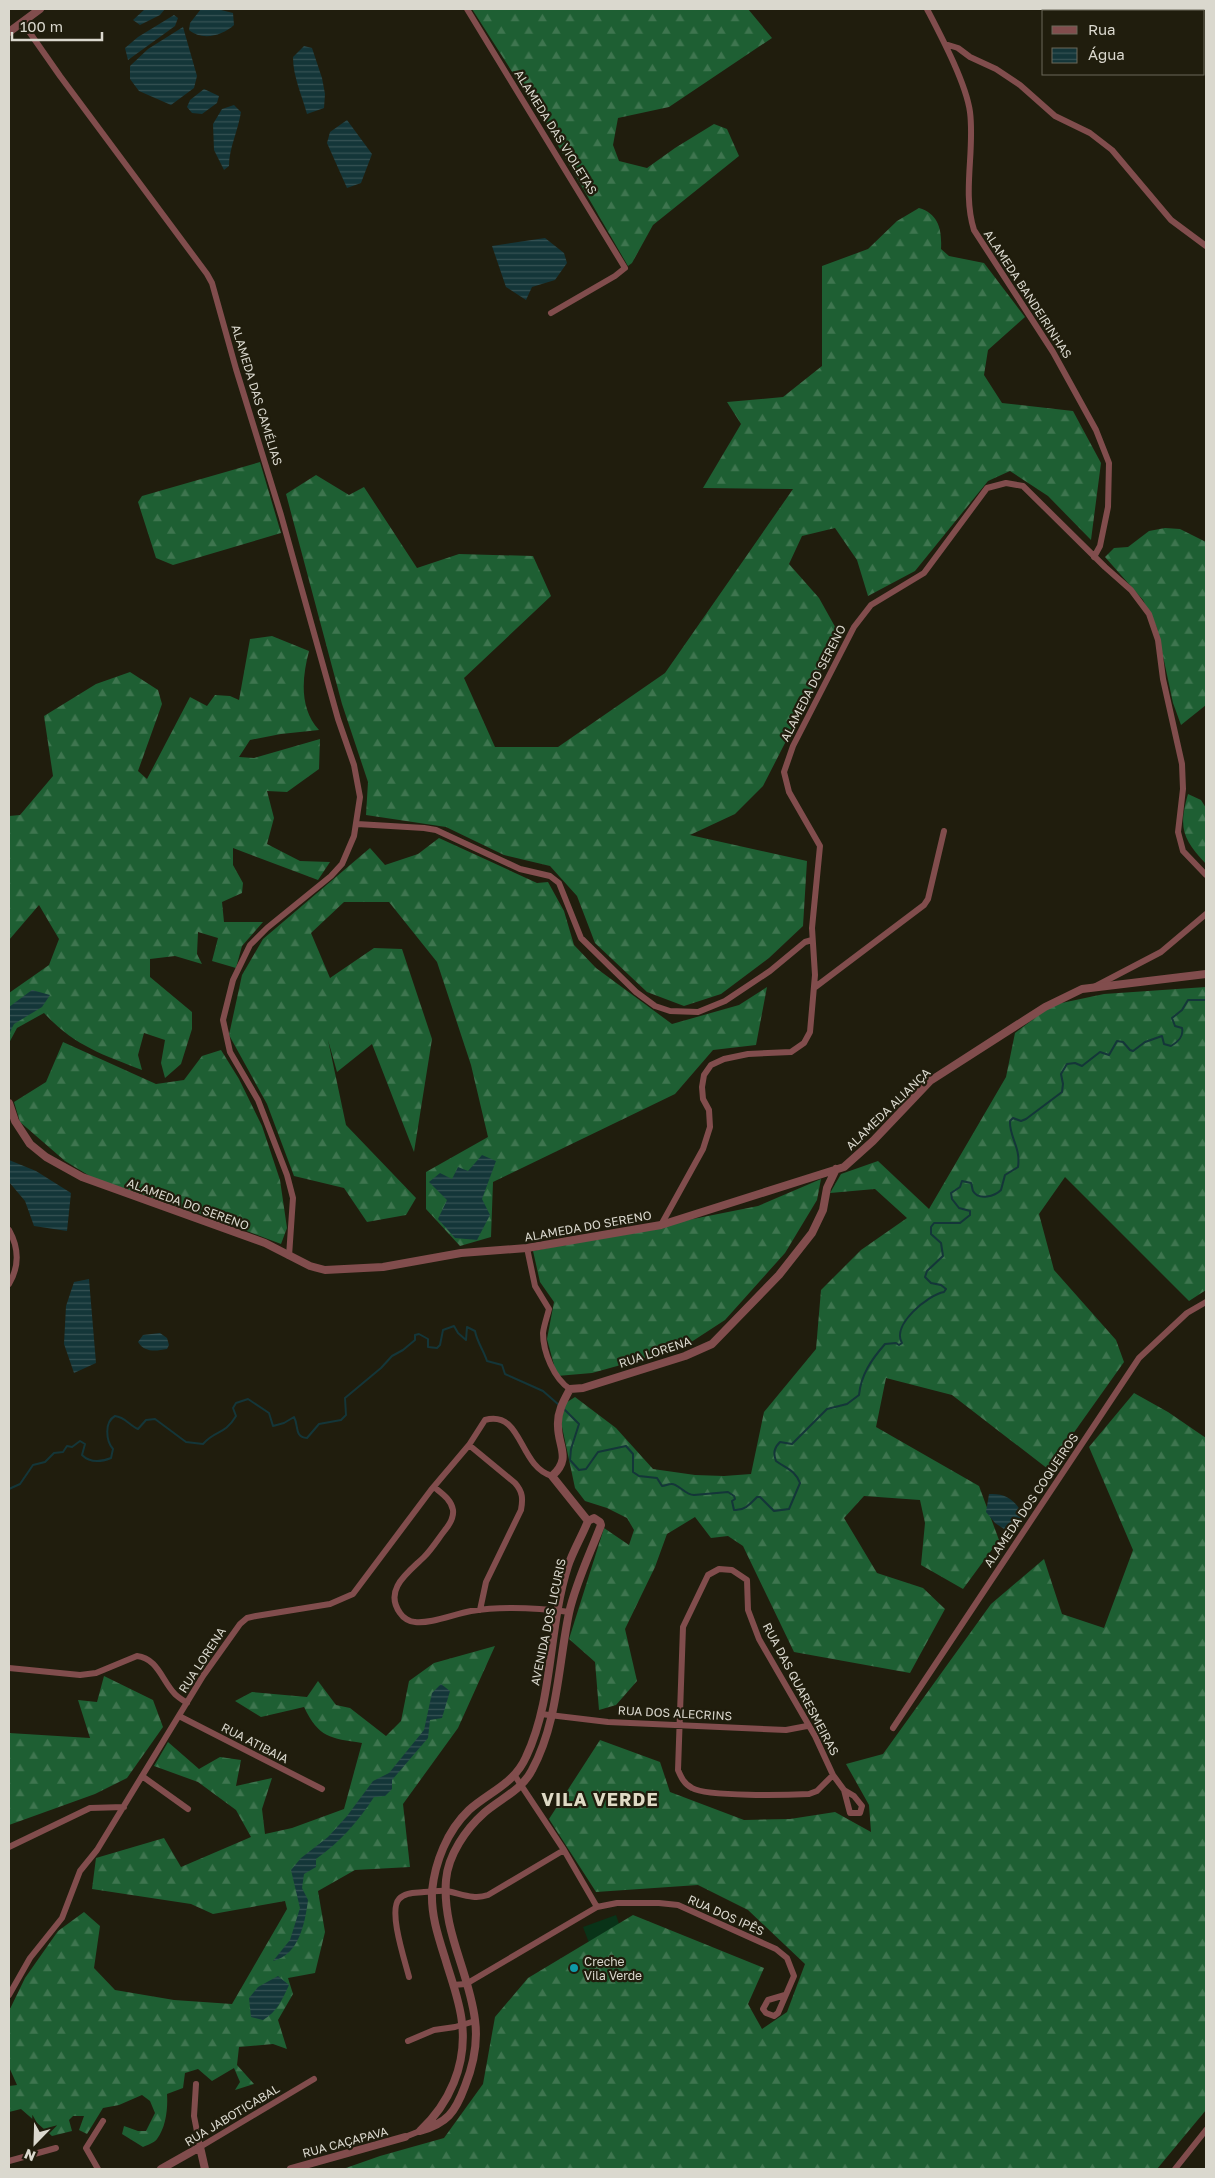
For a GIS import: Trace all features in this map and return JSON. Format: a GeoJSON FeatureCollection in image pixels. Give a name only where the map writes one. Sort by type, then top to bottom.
{"type":"FeatureCollection","features":[{"type":"Feature","properties":{"kind":"street"},"geometry":{"type":"LineString","coordinates":[[9,32],[40,9]]}},
{"type":"Feature","properties":{"kind":"street","name":"ALAMEDA DAS VIOLETAS"},"geometry":{"type":"LineString","coordinates":[[466,9],[625,268],[615,276],[551,314]]}},
{"type":"Feature","properties":{"kind":"street","name":"ALAMEDA BANDEIRINHAS"},"geometry":{"type":"LineString","coordinates":[[927,9],[966,96],[970,111],[968,199],[969,214],[974,230],[1053,352],[1096,430],[1109,463],[1108,507],[1100,546],[1094,557]]}},
{"type":"Feature","properties":{"kind":"street","name":"ALAMEDA DAS CAMÉLIAS"},"geometry":{"type":"LineString","coordinates":[[23,23],[212,283],[236,369],[282,515],[338,720],[358,780],[360,797],[357,824],[342,864],[331,876],[267,928],[250,945],[233,980],[223,1020],[230,1052],[258,1100],[287,1176],[293,1198],[288,1256]]}},
{"type":"Feature","properties":{"kind":"street"},"geometry":{"type":"LineString","coordinates":[[944,44],[958,48],[970,57],[996,69],[1020,85],[1055,116],[1090,133],[1101,141],[1112,150],[1171,220],[1206,246]]}},
{"type":"Feature","properties":{"kind":"street","name":"ALAMEDA DO SERENO"},"geometry":{"type":"LineString","coordinates":[[9,1103],[15,1121],[30,1144],[46,1157],[66,1169],[122,1192],[265,1243],[310,1266],[325,1270],[383,1267],[461,1253],[527,1248],[661,1225],[703,1150],[710,1127],[709,1110],[703,1099],[702,1086],[704,1075],[711,1065],[724,1058],[748,1054],[791,1052],[804,1043],[810,1032],[816,975],[812,928],[820,846],[788,792],[784,772],[792,746],[854,627],[871,605],[924,573],[987,488],[1006,483],[1023,486],[1094,557],[1131,590],[1149,614],[1156,631],[1163,679],[1180,751],[1183,773],[1178,832],[1184,851],[1206,875]]}},
{"type":"Feature","properties":{"kind":"street"},"geometry":{"type":"LineString","coordinates":[[357,824],[436,830],[520,869],[550,876],[559,883],[581,938],[636,992],[655,1006],[670,1012],[698,1012],[725,1001],[770,971],[804,942],[812,940]]}},
{"type":"Feature","properties":{"kind":"street"},"geometry":{"type":"LineString","coordinates":[[814,988],[924,904],[928,898],[944,831]]}},
{"type":"Feature","properties":{"kind":"street"},"geometry":{"type":"LineString","coordinates":[[1093,988],[1161,952],[1206,914]]}},
{"type":"Feature","properties":{"kind":"street","name":"ALAMEDA ALIANÇA"},"geometry":{"type":"LineString","coordinates":[[661,1225],[844,1167],[866,1148],[930,1081],[1045,1007],[1074,992],[1206,974]]}},
{"type":"Feature","properties":{"kind":"street","name":"RUA LORENA"},"geometry":{"type":"LineString","coordinates":[[570,1388],[583,1388],[685,1356],[712,1344],[779,1275],[812,1233],[824,1210],[827,1188],[836,1169]]}},
{"type":"Feature","properties":{"kind":"street"},"geometry":{"type":"LineString","coordinates":[[9,1230],[15,1243],[17,1261],[9,1284]]}},
{"type":"Feature","properties":{"kind":"street"},"geometry":{"type":"LineString","coordinates":[[527,1248],[535,1286],[549,1309],[543,1334],[546,1351],[562,1384],[570,1388],[561,1407],[558,1426],[563,1449],[562,1460],[559,1470],[552,1476],[588,1521]]}},
{"type":"Feature","properties":{"kind":"street","name":"ALAMEDA DOS COQUEIROS"},"geometry":{"type":"LineString","coordinates":[[892,1728],[1139,1358],[1187,1313],[1206,1302]]}},
{"type":"Feature","properties":{"kind":"street","name":"RUA LORENA"},"geometry":{"type":"LineString","coordinates":[[9,1995],[30,1958],[62,1918],[80,1871],[97,1850],[222,1647],[247,1618],[330,1604],[353,1594],[434,1486],[469,1445],[485,1420],[500,1418],[506,1421],[517,1434],[530,1461],[541,1472],[552,1476]]}},
{"type":"Feature","properties":{"kind":"street"},"geometry":{"type":"LineString","coordinates":[[469,1445],[515,1483],[521,1490],[523,1500],[521,1510],[486,1582],[480,1610]]}},
{"type":"Feature","properties":{"kind":"street"},"geometry":{"type":"LineString","coordinates":[[434,1486],[447,1498],[453,1508],[453,1517],[425,1556],[404,1574],[395,1596],[396,1608],[402,1616],[413,1622],[424,1622],[480,1610],[559,1610],[570,1612]]}},
{"type":"Feature","properties":{"kind":"street","name":"AVENIDA DOS LICURIS"},"geometry":{"type":"LineString","coordinates":[[405,2137],[439,2126],[450,2116],[461,2097],[473,2066],[475,2021],[447,1921],[445,1891],[447,1870],[454,1852],[466,1834],[484,1813],[521,1784],[531,1773],[540,1756],[552,1715],[570,1612],[581,1570],[601,1525],[594,1518],[588,1521],[568,1566],[541,1714],[526,1757],[515,1776],[469,1810],[452,1830],[436,1868],[432,1892],[435,1926],[453,1985],[462,2024],[462,2051],[460,2068],[444,2104],[432,2120],[420,2131]]}},
{"type":"Feature","properties":{"kind":"street","name":"RUA DAS QUARESMEIRAS"},"geometry":{"type":"LineString","coordinates":[[833,1775],[817,1791],[808,1794],[722,1793],[692,1789],[684,1782],[678,1770],[678,1724],[683,1627],[708,1575],[719,1569],[732,1570],[747,1580],[748,1610],[759,1639],[833,1775],[844,1790]]}},
{"type":"Feature","properties":{"kind":"street"},"geometry":{"type":"LineString","coordinates":[[9,1668],[80,1675],[96,1673],[138,1656],[144,1657],[151,1661],[174,1694],[187,1703]]}},
{"type":"Feature","properties":{"kind":"street","name":"RUA DOS ALECRINS"},"geometry":{"type":"LineString","coordinates":[[541,1714],[608,1722],[786,1730],[807,1726]]}},
{"type":"Feature","properties":{"kind":"street","name":"RUA ATIBAIA"},"geometry":{"type":"LineString","coordinates":[[178,1716],[322,1789]]}},
{"type":"Feature","properties":{"kind":"street"},"geometry":{"type":"LineString","coordinates":[[142,1776],[188,1809]]}},
{"type":"Feature","properties":{"kind":"street"},"geometry":{"type":"LineString","coordinates":[[515,1776],[564,1850],[597,1907]]}},
{"type":"Feature","properties":{"kind":"street"},"geometry":{"type":"LineString","coordinates":[[9,1847],[90,1808],[124,1806]]}},
{"type":"Feature","properties":{"kind":"street"},"geometry":{"type":"LineString","coordinates":[[409,1977],[398,1934],[396,1903],[400,1898],[406,1894],[445,1891],[478,1899],[564,1850]]}},
{"type":"Feature","properties":{"kind":"street","name":"RUA DOS IPÊS"},"geometry":{"type":"LineString","coordinates":[[453,1985],[466,1984],[597,1907],[617,1903],[659,1903],[678,1905],[776,1949],[787,1958],[794,1971],[793,1982],[785,1995]]}},
{"type":"Feature","properties":{"kind":"street"},"geometry":{"type":"LineString","coordinates":[[408,2041],[434,2030],[475,2021]]}},
{"type":"Feature","properties":{"kind":"street","name":"RUA JABOTICABAL"},"geometry":{"type":"LineString","coordinates":[[161,2169],[314,2079]]}},
{"type":"Feature","properties":{"kind":"street"},"geometry":{"type":"LineString","coordinates":[[196,2084],[194,2116],[205,2169]]}},
{"type":"Feature","properties":{"kind":"street"},"geometry":{"type":"LineString","coordinates":[[98,2169],[86,2148],[103,2122]]}},
{"type":"Feature","properties":{"kind":"street"},"geometry":{"type":"LineString","coordinates":[[1175,2169],[1206,2130]]}},
{"type":"Feature","properties":{"kind":"street","name":"RUA CAÇAPAVA"},"geometry":{"type":"LineString","coordinates":[[291,2169],[405,2137]]}},
{"type":"Feature","properties":{"kind":"street"},"geometry":{"type":"LineString","coordinates":[[9,2161],[56,2148]]}},
{"type":"Feature","properties":{"kind":"green space"},"geometry":{"type":"Polygon","coordinates":[[[472,9],[748,9],[772,38],[669,107],[618,118],[613,145],[619,161],[647,168],[714,124],[727,129],[739,156],[653,225],[632,263],[628,266],[546,125],[472,9]]]}},
{"type":"Feature","properties":{"kind":"green space"},"geometry":{"type":"Polygon","coordinates":[[[919,208],[931,214],[938,224],[941,235],[941,249],[949,256],[984,263],[1025,317],[988,350],[984,375],[1002,403],[1073,411],[1101,463],[1091,540],[1048,496],[1010,471],[988,481],[915,571],[868,596],[857,560],[835,528],[802,536],[789,564],[819,598],[838,632],[805,704],[763,786],[735,814],[690,835],[807,861],[803,926],[769,958],[721,994],[684,1006],[647,992],[595,943],[577,896],[550,866],[504,855],[446,827],[366,815],[368,782],[342,704],[286,494],[316,475],[349,495],[364,487],[417,568],[459,554],[533,556],[551,596],[464,678],[495,747],[558,747],[665,673],[793,489],[703,488],[741,424],[727,402],[783,397],[822,366],[822,266],[868,249],[897,221],[919,208]]]}},
{"type":"Feature","properties":{"kind":"green space"},"geometry":{"type":"Polygon","coordinates":[[[260,462],[281,533],[173,565],[156,558],[138,502],[142,496],[260,462]]]}},
{"type":"Feature","properties":{"kind":"green space"},"geometry":{"type":"Polygon","coordinates":[[[1165,528],[1180,529],[1206,542],[1206,705],[1181,725],[1173,703],[1157,628],[1143,600],[1105,557],[1114,548],[1128,547],[1149,531],[1165,528]]]}},
{"type":"Feature","properties":{"kind":"green space"},"geometry":{"type":"Polygon","coordinates":[[[272,636],[309,651],[304,682],[305,702],[308,712],[319,730],[250,740],[239,757],[254,758],[320,739],[319,769],[287,792],[267,791],[274,818],[267,844],[300,861],[330,862],[318,880],[233,848],[233,865],[243,883],[242,893],[222,902],[224,922],[263,922],[242,946],[236,968],[212,961],[218,938],[198,932],[197,954],[202,964],[175,956],[150,959],[150,977],[192,1012],[192,1029],[181,1064],[165,1078],[161,1063],[165,1040],[144,1033],[138,1055],[142,1070],[89,1048],[67,1034],[44,1013],[17,1028],[9,1043],[9,993],[49,965],[59,939],[39,905],[9,940],[9,816],[20,815],[53,776],[44,716],[96,684],[130,672],[158,690],[162,704],[138,771],[147,779],[190,697],[207,706],[215,695],[230,696],[239,700],[250,639],[272,636]]]}},
{"type":"Feature","properties":{"kind":"green space"},"geometry":{"type":"Polygon","coordinates":[[[1188,794],[1201,800],[1206,808],[1206,864],[1192,847],[1185,833],[1183,816],[1188,794]]]}},
{"type":"Feature","properties":{"kind":"green space"},"geometry":{"type":"Polygon","coordinates":[[[439,838],[537,883],[548,882],[564,911],[574,945],[596,968],[672,1024],[739,1005],[767,987],[756,1045],[713,1050],[675,1094],[493,1182],[491,1237],[460,1246],[426,1209],[426,1172],[488,1137],[471,1065],[437,962],[389,902],[344,902],[311,933],[330,978],[374,948],[402,949],[432,1039],[414,1152],[372,1044],[337,1072],[328,1040],[346,1125],[416,1198],[406,1215],[367,1222],[344,1188],[294,1176],[267,1104],[229,1035],[242,975],[263,939],[370,848],[385,865],[418,854],[439,838]]]}},
{"type":"Feature","properties":{"kind":"green space"},"geometry":{"type":"Polygon","coordinates":[[[1206,987],[1206,1290],[1189,1301],[1065,1177],[1039,1214],[1054,1270],[1116,1340],[1124,1362],[1048,1469],[952,1395],[886,1378],[876,1427],[979,1486],[999,1540],[963,1589],[921,1565],[925,1523],[920,1500],[864,1496],[844,1518],[877,1573],[923,1588],[945,1609],[910,1673],[794,1652],[743,1546],[728,1536],[711,1538],[695,1517],[667,1534],[655,1567],[625,1629],[637,1681],[616,1705],[599,1710],[595,1662],[569,1639],[604,1528],[629,1545],[634,1530],[627,1518],[607,1508],[585,1501],[575,1488],[558,1408],[575,1397],[616,1428],[653,1469],[695,1475],[724,1476],[751,1474],[764,1412],[816,1349],[821,1290],[861,1250],[907,1218],[875,1189],[830,1193],[841,1174],[878,1161],[929,1209],[1006,1077],[1015,1033],[1052,1005],[1104,994],[1206,987]]]}},
{"type":"Feature","properties":{"kind":"green space"},"geometry":{"type":"Polygon","coordinates":[[[63,1042],[156,1084],[184,1080],[202,1056],[221,1050],[239,1079],[262,1126],[280,1180],[287,1228],[281,1244],[210,1217],[93,1178],[65,1161],[20,1122],[14,1102],[46,1082],[63,1042]]]}},
{"type":"Feature","properties":{"kind":"green space"},"geometry":{"type":"Polygon","coordinates":[[[821,1179],[817,1200],[785,1253],[725,1320],[682,1348],[592,1373],[557,1376],[547,1339],[554,1302],[540,1282],[533,1251],[758,1206],[821,1179]]]}},
{"type":"Feature","properties":{"kind":"green space"},"geometry":{"type":"Polygon","coordinates":[[[1134,1393],[1168,1412],[1206,1438],[1206,2110],[1157,2169],[343,2169],[380,2156],[444,2138],[483,2084],[495,2017],[528,1978],[633,1915],[764,1968],[748,2004],[762,2029],[787,2012],[805,1964],[748,1910],[698,1885],[596,1892],[549,1819],[600,1740],[660,1762],[670,1792],[744,1820],[790,1819],[835,1812],[871,1832],[869,1805],[846,1764],[883,1754],[991,1604],[1044,1559],[1062,1614],[1104,1628],[1133,1550],[1089,1447],[1134,1393]]]}},
{"type":"Feature","properties":{"kind":"green space"},"geometry":{"type":"Polygon","coordinates":[[[495,1646],[458,1728],[403,1804],[410,1867],[355,1870],[318,1891],[325,1932],[315,1973],[288,1978],[293,1994],[278,2020],[287,2049],[273,2044],[239,2047],[237,2065],[254,2084],[235,2090],[240,2082],[234,2068],[212,2081],[198,2069],[185,2073],[183,2088],[167,2094],[166,2117],[160,2134],[154,2142],[143,2147],[122,2134],[124,2126],[138,2131],[146,2131],[155,2113],[150,2101],[142,2095],[119,2105],[103,2108],[87,2134],[79,2130],[84,2116],[73,2116],[69,2120],[72,2131],[52,2136],[21,2109],[9,2112],[9,2086],[17,2085],[9,2067],[9,2011],[25,1978],[58,1931],[84,1912],[100,1926],[94,1968],[115,1990],[174,2000],[232,2004],[287,1909],[285,1901],[213,1914],[191,1904],[92,1889],[96,1858],[164,1838],[181,1867],[251,1837],[236,1810],[198,1782],[154,1766],[168,1742],[199,1769],[220,1757],[241,1760],[236,1786],[272,1778],[262,1809],[265,1834],[292,1828],[344,1809],[362,1743],[342,1740],[327,1735],[315,1725],[304,1707],[261,1717],[235,1701],[252,1692],[307,1697],[318,1681],[336,1705],[350,1708],[386,1736],[401,1721],[409,1681],[434,1663],[495,1646]]]}},
{"type":"Feature","properties":{"kind":"green space"},"geometry":{"type":"Polygon","coordinates":[[[104,1676],[153,1700],[163,1727],[127,1778],[95,1794],[9,1825],[9,1733],[90,1738],[78,1700],[97,1702],[104,1676]]]}},
{"type":"Feature","properties":{"kind":"green space"},"geometry":{"type":"Polygon","coordinates":[[[616,1915],[633,1964],[601,1975],[583,1927],[616,1915]]]}},
{"type":"Feature","properties":{"kind":"water"},"geometry":{"type":"Polygon","coordinates":[[[145,9],[165,9],[160,15],[140,25],[133,20],[145,9]]]}},
{"type":"Feature","properties":{"kind":"water"},"geometry":{"type":"Polygon","coordinates":[[[201,9],[217,9],[233,13],[234,25],[224,32],[212,36],[194,33],[189,30],[190,23],[201,9]]]}},
{"type":"Feature","properties":{"kind":"water"},"geometry":{"type":"Polygon","coordinates":[[[174,15],[178,18],[175,26],[128,60],[125,48],[138,37],[174,15]]]}},
{"type":"Feature","properties":{"kind":"water"},"geometry":{"type":"Polygon","coordinates":[[[183,27],[197,76],[194,88],[171,105],[139,91],[130,79],[130,66],[148,49],[183,27]]]}},
{"type":"Feature","properties":{"kind":"water"},"geometry":{"type":"Polygon","coordinates":[[[304,46],[312,48],[325,94],[324,108],[307,114],[293,64],[293,57],[304,46]]]}},
{"type":"Feature","properties":{"kind":"water"},"geometry":{"type":"Polygon","coordinates":[[[204,89],[219,96],[217,103],[202,114],[192,113],[187,107],[190,100],[204,89]]]}},
{"type":"Feature","properties":{"kind":"water"},"geometry":{"type":"Polygon","coordinates":[[[234,105],[241,112],[230,153],[229,166],[224,170],[214,150],[213,124],[222,109],[234,105]]]}},
{"type":"Feature","properties":{"kind":"water"},"geometry":{"type":"Polygon","coordinates":[[[347,120],[372,154],[361,183],[347,188],[327,143],[330,132],[347,120]]]}},
{"type":"Feature","properties":{"kind":"water"},"geometry":{"type":"Polygon","coordinates":[[[545,238],[564,253],[567,263],[555,280],[532,287],[526,300],[506,287],[492,246],[545,238]]]}},
{"type":"Feature","properties":{"kind":"water"},"geometry":{"type":"Polygon","coordinates":[[[32,990],[50,995],[42,1007],[14,1024],[9,1034],[9,1007],[32,990]]]}},
{"type":"Feature","properties":{"kind":"water"},"geometry":{"type":"Polygon","coordinates":[[[482,1155],[496,1161],[482,1199],[490,1215],[477,1240],[455,1238],[438,1219],[447,1200],[429,1182],[440,1173],[452,1179],[458,1167],[468,1171],[482,1155]]]}},
{"type":"Feature","properties":{"kind":"water"},"geometry":{"type":"Polygon","coordinates":[[[9,1160],[36,1171],[71,1193],[67,1231],[34,1226],[25,1201],[9,1182],[9,1160]]]}},
{"type":"Feature","properties":{"kind":"water"},"geometry":{"type":"Polygon","coordinates":[[[89,1279],[96,1363],[74,1373],[64,1344],[66,1306],[74,1282],[89,1279]]]}},
{"type":"Feature","properties":{"kind":"water"},"geometry":{"type":"Polygon","coordinates":[[[160,1333],[167,1338],[169,1345],[167,1349],[147,1350],[138,1342],[143,1335],[160,1333]]]}},
{"type":"Feature","properties":{"kind":"water"},"geometry":{"type":"Polygon","coordinates":[[[989,1494],[1004,1496],[1016,1504],[1022,1513],[1019,1523],[1004,1529],[995,1523],[986,1512],[989,1494]]]}},
{"type":"Feature","properties":{"kind":"water"},"geometry":{"type":"Polygon","coordinates":[[[441,1684],[450,1691],[442,1718],[430,1720],[428,1738],[392,1780],[392,1789],[385,1796],[374,1797],[348,1831],[316,1859],[316,1867],[304,1874],[302,1888],[308,1900],[299,1937],[289,1952],[282,1958],[273,1961],[290,1940],[300,1908],[291,1870],[301,1858],[328,1837],[347,1816],[373,1781],[389,1773],[424,1730],[432,1693],[441,1684]]]}},
{"type":"Feature","properties":{"kind":"water"},"geometry":{"type":"Polygon","coordinates":[[[278,1976],[289,1985],[279,2005],[263,2020],[251,2017],[249,1998],[258,1987],[278,1976]]]}},
{"type":"Feature","properties":{"kind":"waterway"},"geometry":{"type":"LineString","coordinates":[[565,1410],[579,1424],[571,1449],[570,1460],[579,1470],[586,1469],[598,1452],[626,1446],[633,1454],[633,1472],[639,1476],[657,1478],[662,1486],[674,1484],[694,1495],[728,1492],[734,1496],[735,1499],[732,1501],[734,1510],[745,1508],[757,1497],[760,1497],[774,1511],[789,1509],[800,1483],[793,1472],[776,1461],[775,1449],[780,1442],[792,1444],[827,1409],[847,1404],[859,1395],[864,1374],[880,1350],[885,1344],[896,1343],[899,1345],[902,1343],[900,1336],[906,1320],[929,1299],[944,1292],[946,1289],[941,1285],[931,1283],[925,1277],[927,1271],[943,1256],[941,1243],[931,1234],[931,1227],[934,1223],[960,1223],[970,1215],[970,1211],[959,1208],[952,1199],[951,1193],[960,1187],[962,1181],[971,1183],[973,1191],[983,1197],[991,1196],[1001,1190],[1005,1175],[1018,1167],[1017,1148],[1011,1132],[1010,1121],[1013,1118],[1021,1121],[1026,1119],[1062,1092],[1061,1074],[1067,1064],[1075,1063],[1082,1066],[1100,1052],[1109,1055],[1117,1041],[1123,1042],[1133,1051],[1145,1042],[1162,1036],[1164,1044],[1171,1046],[1180,1039],[1182,1034],[1182,1028],[1175,1026],[1172,1018],[1182,1010],[1188,1000],[1206,1000]]}},
{"type":"Feature","properties":{"kind":"waterway"},"geometry":{"type":"LineString","coordinates":[[9,1489],[20,1484],[33,1465],[45,1462],[54,1453],[63,1452],[67,1446],[72,1447],[80,1441],[85,1444],[82,1455],[85,1458],[96,1461],[111,1458],[113,1449],[107,1432],[109,1423],[115,1416],[122,1418],[138,1429],[146,1420],[155,1419],[186,1442],[203,1444],[212,1436],[228,1427],[236,1416],[233,1408],[236,1403],[248,1399],[269,1413],[273,1426],[284,1423],[294,1417],[298,1433],[300,1436],[307,1438],[319,1424],[341,1420],[346,1415],[345,1398],[381,1368],[392,1356],[415,1340],[415,1335],[419,1334],[428,1339],[428,1347],[437,1348],[440,1345],[443,1330],[454,1326],[458,1333],[466,1340],[467,1327],[475,1331],[487,1361],[502,1365],[505,1374],[543,1391],[559,1405]]}},
{"type":"Feature","properties":{"kind":"place","name":"Creche Vila Verde"},"geometry":{"type":"Point","coordinates":[574,1968]}},
{"type":"Feature","properties":{"kind":"district","name":"VILA VERDE"},"geometry":{"type":"Point","coordinates":[600,1799]}}]}
